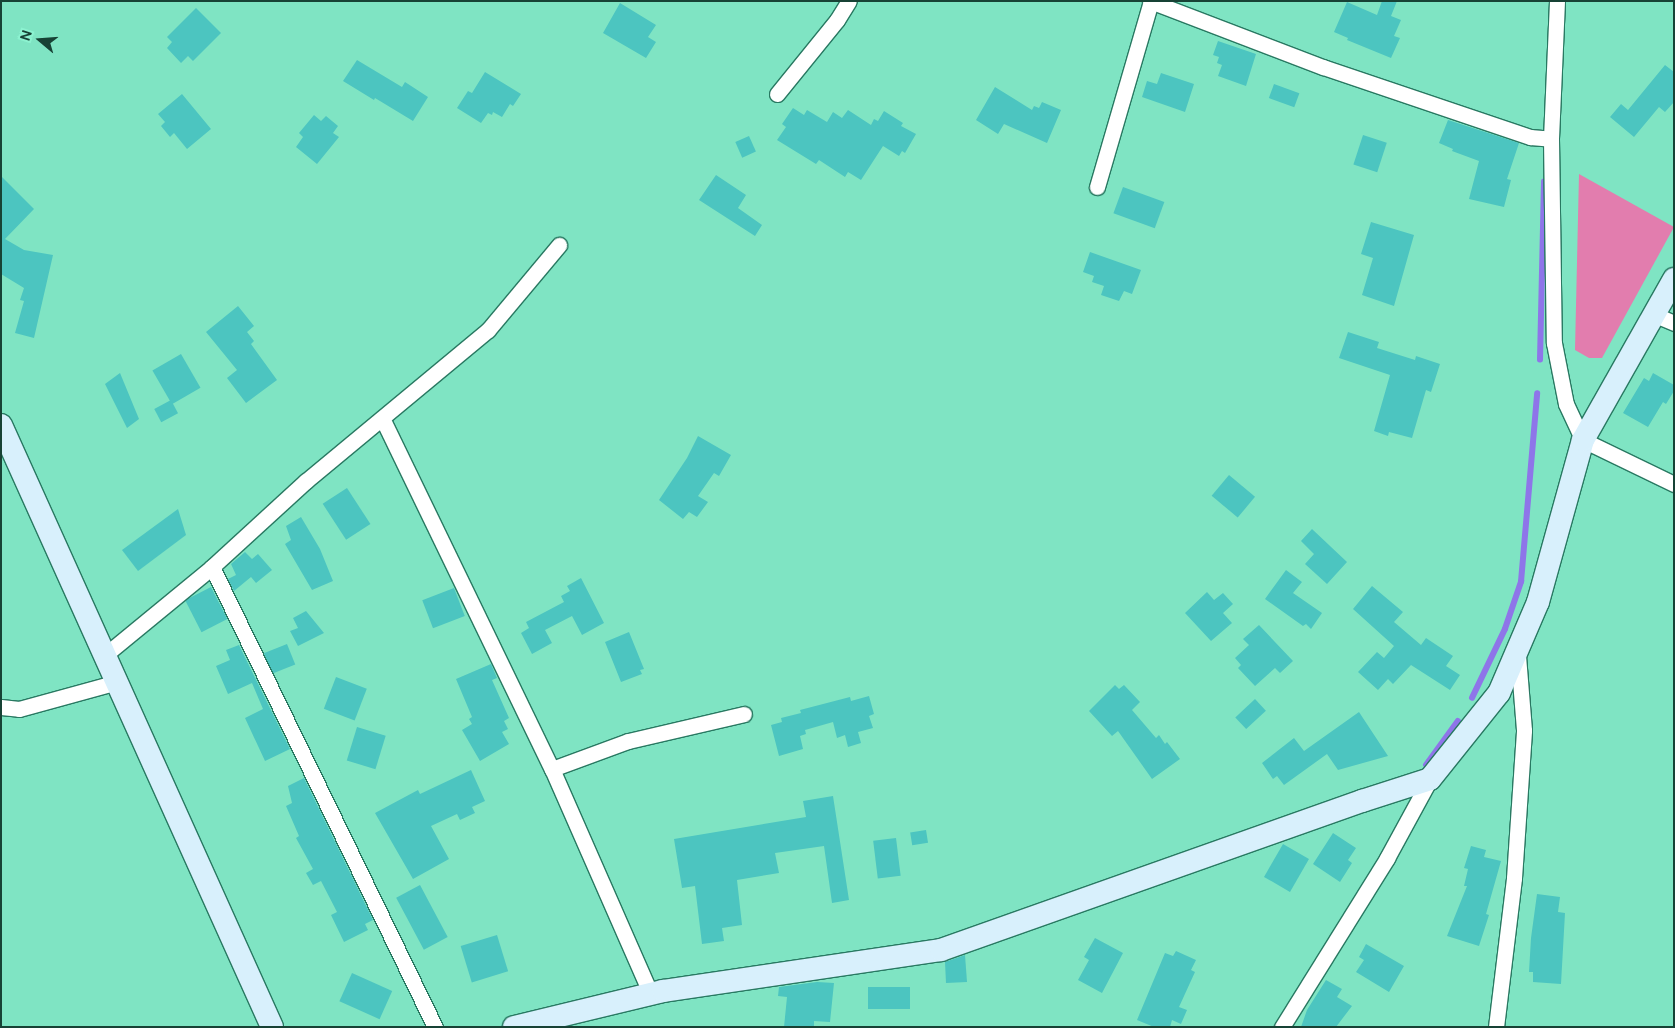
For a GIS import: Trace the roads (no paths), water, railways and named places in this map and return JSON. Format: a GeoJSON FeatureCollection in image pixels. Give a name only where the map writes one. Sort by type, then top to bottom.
{"type":"FeatureCollection","features":[{"type":"Feature","properties":{"kind":"street"},"geometry":{"type":"LineString","coordinates":[[777,94],[837,20],[849,1]]}},
{"type":"Feature","properties":{"kind":"street"},"geometry":{"type":"LineString","coordinates":[[1098,187],[1151,1],[1332,70],[1530,137],[1551,140]]}},
{"type":"Feature","properties":{"kind":"street"},"geometry":{"type":"LineString","coordinates":[[1557,1],[1551,140],[1554,343],[1566,404],[1583,440],[1674,484]]}},
{"type":"Feature","properties":{"kind":"street"},"geometry":{"type":"LineString","coordinates":[[105,655],[212,567],[306,481],[383,420],[488,330],[559,245]]}},
{"type":"Feature","properties":{"kind":"street"},"geometry":{"type":"LineString","coordinates":[[1282,1027],[1387,858],[1430,780],[1499,693],[1538,602],[1583,440],[1664,319],[1674,280]]}},
{"type":"Feature","properties":{"kind":"street"},"geometry":{"type":"LineString","coordinates":[[383,420],[552,769],[651,994]]}},
{"type":"Feature","properties":{"kind":"street"},"geometry":{"type":"LineString","coordinates":[[1,425],[272,1027]]}},
{"type":"Feature","properties":{"kind":"street"},"geometry":{"type":"LineString","coordinates":[[212,567],[435,1027]]}},
{"type":"Feature","properties":{"kind":"street"},"geometry":{"type":"LineString","coordinates":[[1496,1027],[1514,878],[1524,730],[1517,651]]}},
{"type":"Feature","properties":{"kind":"street"},"geometry":{"type":"LineString","coordinates":[[1,707],[19,709],[117,682]]}},
{"type":"Feature","properties":{"kind":"street"},"geometry":{"type":"LineString","coordinates":[[552,769],[628,742],[744,714]]}},
{"type":"Feature","properties":{"kind":"street"},"geometry":{"type":"LineString","coordinates":[[514,1027],[651,994],[940,950],[1362,800],[1430,780]]}},
{"type":"Feature","properties":{"kind":"waterway"},"geometry":{"type":"LineString","coordinates":[[1540,360],[1544,182]]}},
{"type":"Feature","properties":{"kind":"waterway"},"geometry":{"type":"LineString","coordinates":[[1472,698],[1505,629],[1521,582],[1537,394]]}},
{"type":"Feature","properties":{"kind":"waterway"},"geometry":{"type":"LineString","coordinates":[[1426,765],[1458,721]]}}]}
